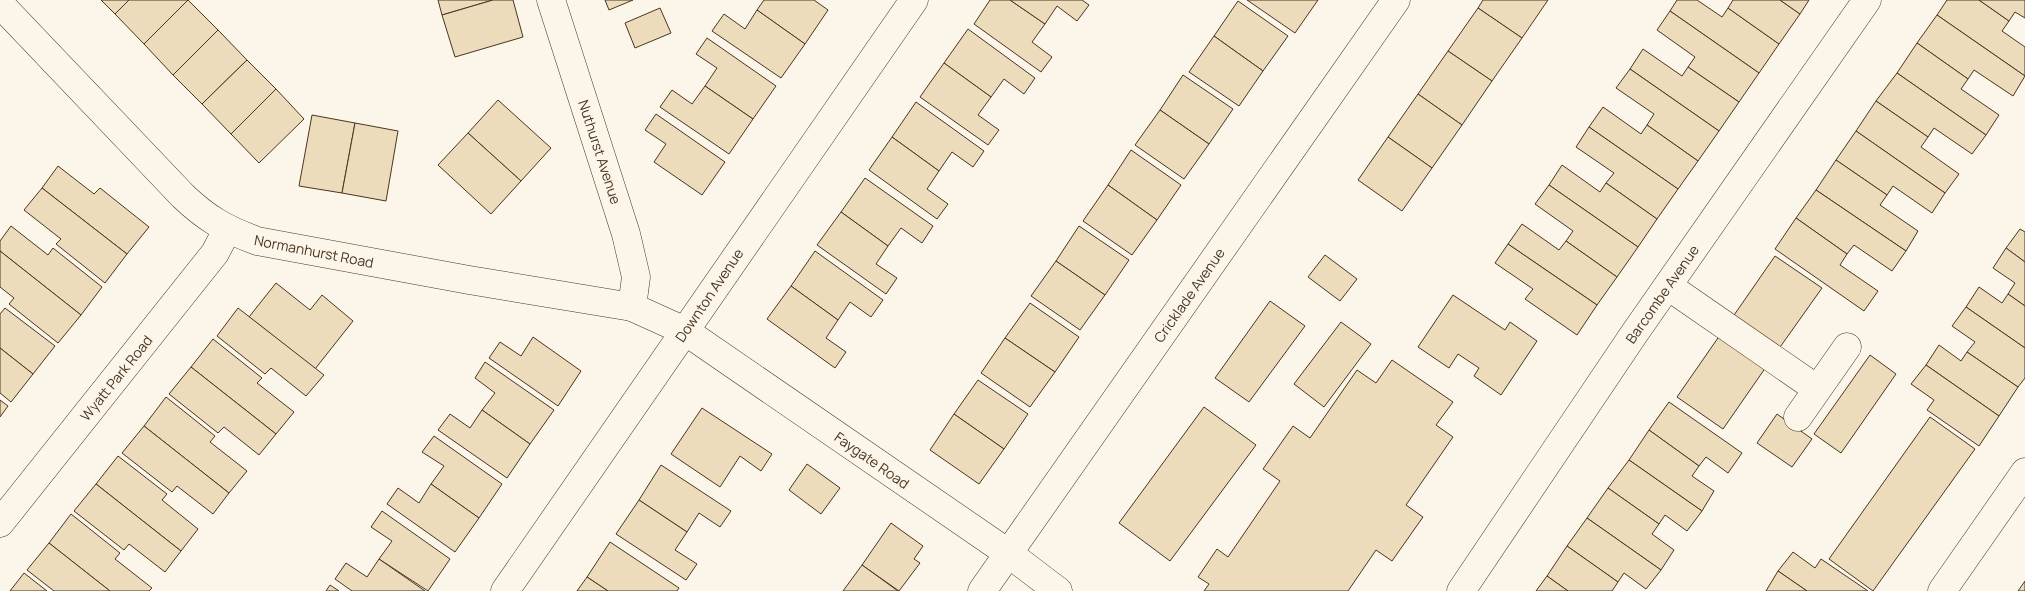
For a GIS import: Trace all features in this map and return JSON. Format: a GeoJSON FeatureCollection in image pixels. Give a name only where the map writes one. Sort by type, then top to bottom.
{"type":"FeatureCollection","features":[{"type":"Feature","properties":{"kind":"street","name":"Nuthurst Avenue"},"geometry":{"type":"LineString","coordinates":[[551,0],[626,234],[636,276],[632,307]]}},
{"type":"Feature","properties":{"kind":"street","name":"Downton Avenue"},"geometry":{"type":"LineString","coordinates":[[504,591],[914,0]]}},
{"type":"Feature","properties":{"kind":"street","name":"Cricklade Avenue"},"geometry":{"type":"LineString","coordinates":[[982,591],[1396,0]]}},
{"type":"Feature","properties":{"kind":"street","name":"Barcombe Avenue"},"geometry":{"type":"LineString","coordinates":[[1461,591],[1668,286],[1867,0]]}},
{"type":"Feature","properties":{"kind":"street","name":"Normanhurst Road"},"geometry":{"type":"LineString","coordinates":[[0,4],[183,196],[205,217],[227,230],[257,241],[468,280],[632,307],[685,330]]}},
{"type":"Feature","properties":{"kind":"street","name":"Wyatt Park Road"},"geometry":{"type":"LineString","coordinates":[[0,523],[215,253],[227,230]]}},
{"type":"Feature","properties":{"kind":"street"},"geometry":{"type":"LineString","coordinates":[[1668,286],[1817,389]]}},
{"type":"Feature","properties":{"kind":"street","name":"Faygate Road"},"geometry":{"type":"LineString","coordinates":[[685,330],[1008,554],[1058,591]]}},
{"type":"Feature","properties":{"kind":"street"},"geometry":{"type":"LineString","coordinates":[[1798,417],[1847,346]]}},
{"type":"Feature","properties":{"kind":"street"},"geometry":{"type":"LineString","coordinates":[[1942,591],[2025,472]]}},
{"type":"Feature","properties":{"kind":"building"},"geometry":{"type":"Polygon","coordinates":[[[101,0],[129,0],[115,14],[101,0]]]}},
{"type":"Feature","properties":{"kind":"building"},"geometry":{"type":"Polygon","coordinates":[[[129,0],[188,0],[144,44],[115,14],[129,0]]]}},
{"type":"Feature","properties":{"kind":"building"},"geometry":{"type":"Polygon","coordinates":[[[188,0],[218,30],[173,75],[144,44],[188,0]]]}},
{"type":"Feature","properties":{"kind":"building"},"geometry":{"type":"Polygon","coordinates":[[[438,0],[493,0],[442,15],[438,0]]]}},
{"type":"Feature","properties":{"kind":"building"},"geometry":{"type":"Polygon","coordinates":[[[493,0],[513,0],[523,37],[455,57],[442,15],[493,0]]]}},
{"type":"Feature","properties":{"kind":"building"},"geometry":{"type":"Polygon","coordinates":[[[605,0],[633,0],[609,10],[605,0]]]}},
{"type":"Feature","properties":{"kind":"building"},"geometry":{"type":"Polygon","coordinates":[[[764,0],[814,0],[828,10],[805,44],[757,10],[764,0]]]}},
{"type":"Feature","properties":{"kind":"building"},"geometry":{"type":"Polygon","coordinates":[[[990,0],[1010,0],[1045,24],[1032,42],[1052,57],[1041,72],[974,24],[990,0]]]}},
{"type":"Feature","properties":{"kind":"building"},"geometry":{"type":"Polygon","coordinates":[[[1010,0],[1082,0],[1089,5],[1077,21],[1057,6],[1045,24],[1010,0]]]}},
{"type":"Feature","properties":{"kind":"building"},"geometry":{"type":"Polygon","coordinates":[[[1247,0],[1318,0],[1295,33],[1247,0]]]}},
{"type":"Feature","properties":{"kind":"building"},"geometry":{"type":"Polygon","coordinates":[[[1483,0],[1548,0],[1522,38],[1478,8],[1483,0]]]}},
{"type":"Feature","properties":{"kind":"building"},"geometry":{"type":"Polygon","coordinates":[[[1677,0],[1697,0],[1722,17],[1728,8],[1779,44],[1759,73],[1670,11],[1677,0]]]}},
{"type":"Feature","properties":{"kind":"building"},"geometry":{"type":"Polygon","coordinates":[[[1733,0],[1780,0],[1800,14],[1779,44],[1728,8],[1733,0]]]}},
{"type":"Feature","properties":{"kind":"building"},"geometry":{"type":"Polygon","coordinates":[[[1780,0],[1809,0],[1800,14],[1780,0]]]}},
{"type":"Feature","properties":{"kind":"building"},"geometry":{"type":"Polygon","coordinates":[[[1947,0],[1979,0],[2009,21],[2002,31],[2025,47],[2025,76],[1937,15],[1947,0]]]}},
{"type":"Feature","properties":{"kind":"building"},"geometry":{"type":"Polygon","coordinates":[[[1979,0],[2025,0],[2025,18],[2015,12],[2009,21],[1979,0]]]}},
{"type":"Feature","properties":{"kind":"building"},"geometry":{"type":"Polygon","coordinates":[[[1238,1],[1288,36],[1263,71],[1214,36],[1238,1]]]}},
{"type":"Feature","properties":{"kind":"building"},"geometry":{"type":"Polygon","coordinates":[[[660,8],[671,33],[635,48],[625,23],[660,8]]]}},
{"type":"Feature","properties":{"kind":"building"},"geometry":{"type":"Polygon","coordinates":[[[1478,8],[1522,38],[1492,81],[1448,51],[1478,8]]]}},
{"type":"Feature","properties":{"kind":"building"},"geometry":{"type":"Polygon","coordinates":[[[757,10],[805,44],[781,78],[712,31],[724,14],[745,29],[757,10]]]}},
{"type":"Feature","properties":{"kind":"building"},"geometry":{"type":"Polygon","coordinates":[[[1670,11],[1759,73],[1739,102],[1688,67],[1695,57],[1657,30],[1670,11]]]}},
{"type":"Feature","properties":{"kind":"building"},"geometry":{"type":"Polygon","coordinates":[[[1937,15],[2025,76],[2013,96],[1974,70],[1968,79],[1917,43],[1937,15]]]}},
{"type":"Feature","properties":{"kind":"building"},"geometry":{"type":"Polygon","coordinates":[[[968,29],[1035,78],[1024,94],[1004,79],[991,97],[944,63],[968,29]]]}},
{"type":"Feature","properties":{"kind":"building"},"geometry":{"type":"Polygon","coordinates":[[[218,30],[247,60],[202,104],[173,75],[218,30]]]}},
{"type":"Feature","properties":{"kind":"building"},"geometry":{"type":"Polygon","coordinates":[[[1214,36],[1263,71],[1239,106],[1189,72],[1214,36]]]}},
{"type":"Feature","properties":{"kind":"building"},"geometry":{"type":"Polygon","coordinates":[[[707,38],[776,86],[753,119],[705,86],[717,68],[696,54],[707,38]]]}},
{"type":"Feature","properties":{"kind":"building"},"geometry":{"type":"Polygon","coordinates":[[[1917,43],[1968,79],[1961,89],[1999,115],[1986,135],[1897,73],[1917,43]]]}},
{"type":"Feature","properties":{"kind":"building"},"geometry":{"type":"Polygon","coordinates":[[[1643,49],[1682,76],[1688,67],[1739,102],[1719,131],[1630,69],[1643,49]]]}},
{"type":"Feature","properties":{"kind":"building"},"geometry":{"type":"Polygon","coordinates":[[[1448,51],[1492,81],[1462,125],[1418,94],[1448,51]]]}},
{"type":"Feature","properties":{"kind":"building"},"geometry":{"type":"Polygon","coordinates":[[[247,60],[276,89],[231,134],[202,104],[247,60]]]}},
{"type":"Feature","properties":{"kind":"building"},"geometry":{"type":"Polygon","coordinates":[[[944,63],[991,97],[978,115],[999,130],[988,145],[920,97],[944,63]]]}},
{"type":"Feature","properties":{"kind":"building"},"geometry":{"type":"Polygon","coordinates":[[[1630,69],[1719,131],[1698,161],[1647,125],[1654,114],[1616,88],[1630,69]]]}},
{"type":"Feature","properties":{"kind":"building"},"geometry":{"type":"Polygon","coordinates":[[[1897,73],[1986,135],[1972,154],[1934,128],[1928,137],[1876,101],[1897,73]]]}},
{"type":"Feature","properties":{"kind":"building"},"geometry":{"type":"Polygon","coordinates":[[[1183,75],[1233,109],[1209,144],[1160,110],[1183,75]]]}},
{"type":"Feature","properties":{"kind":"building"},"geometry":{"type":"Polygon","coordinates":[[[705,86],[753,119],[729,154],[660,107],[672,90],[692,104],[705,86]]]}},
{"type":"Feature","properties":{"kind":"building"},"geometry":{"type":"Polygon","coordinates":[[[276,89],[304,119],[259,163],[231,134],[276,89]]]}},
{"type":"Feature","properties":{"kind":"building"},"geometry":{"type":"Polygon","coordinates":[[[1418,94],[1462,125],[1432,168],[1388,137],[1418,94]]]}},
{"type":"Feature","properties":{"kind":"building"},"geometry":{"type":"Polygon","coordinates":[[[498,100],[551,148],[521,181],[468,133],[498,100]]]}},
{"type":"Feature","properties":{"kind":"building"},"geometry":{"type":"Polygon","coordinates":[[[1876,101],[1928,137],[1921,147],[1959,174],[1945,193],[1856,131],[1876,101]]]}},
{"type":"Feature","properties":{"kind":"building"},"geometry":{"type":"Polygon","coordinates":[[[916,102],[984,151],[973,167],[952,152],[939,171],[892,137],[916,102]]]}},
{"type":"Feature","properties":{"kind":"building"},"geometry":{"type":"Polygon","coordinates":[[[1603,107],[1641,134],[1647,125],[1698,161],[1678,189],[1589,127],[1603,107]]]}},
{"type":"Feature","properties":{"kind":"building"},"geometry":{"type":"Polygon","coordinates":[[[1160,110],[1209,144],[1184,179],[1135,145],[1160,110]]]}},
{"type":"Feature","properties":{"kind":"building"},"geometry":{"type":"Polygon","coordinates":[[[656,114],[725,162],[702,195],[654,162],[666,144],[645,130],[656,114]]]}},
{"type":"Feature","properties":{"kind":"building"},"geometry":{"type":"Polygon","coordinates":[[[312,115],[355,123],[342,193],[299,186],[312,115]]]}},
{"type":"Feature","properties":{"kind":"building"},"geometry":{"type":"Polygon","coordinates":[[[355,123],[398,131],[386,201],[342,193],[355,123]]]}},
{"type":"Feature","properties":{"kind":"building"},"geometry":{"type":"Polygon","coordinates":[[[1589,127],[1678,189],[1657,219],[1606,183],[1614,173],[1576,147],[1589,127]]]}},
{"type":"Feature","properties":{"kind":"building"},"geometry":{"type":"Polygon","coordinates":[[[1856,131],[1945,193],[1932,213],[1893,186],[1887,195],[1836,160],[1856,131]]]}},
{"type":"Feature","properties":{"kind":"building"},"geometry":{"type":"Polygon","coordinates":[[[468,133],[521,181],[491,214],[438,165],[468,133]]]}},
{"type":"Feature","properties":{"kind":"building"},"geometry":{"type":"Polygon","coordinates":[[[892,137],[939,171],[927,189],[948,204],[937,219],[869,170],[892,137]]]}},
{"type":"Feature","properties":{"kind":"building"},"geometry":{"type":"Polygon","coordinates":[[[1388,137],[1432,168],[1402,211],[1358,180],[1388,137]]]}},
{"type":"Feature","properties":{"kind":"building"},"geometry":{"type":"Polygon","coordinates":[[[1131,150],[1181,185],[1157,220],[1108,185],[1131,150]]]}},
{"type":"Feature","properties":{"kind":"building"},"geometry":{"type":"Polygon","coordinates":[[[1836,160],[1887,195],[1880,205],[1918,231],[1906,251],[1816,190],[1836,160]]]}},
{"type":"Feature","properties":{"kind":"building"},"geometry":{"type":"Polygon","coordinates":[[[1562,165],[1600,192],[1606,183],[1657,219],[1638,247],[1549,185],[1562,165]]]}},
{"type":"Feature","properties":{"kind":"building"},"geometry":{"type":"Polygon","coordinates":[[[58,166],[94,194],[100,188],[149,227],[127,254],[42,188],[58,166]]]}},
{"type":"Feature","properties":{"kind":"building"},"geometry":{"type":"Polygon","coordinates":[[[865,178],[933,226],[922,243],[901,228],[888,246],[841,212],[865,178]]]}},
{"type":"Feature","properties":{"kind":"building"},"geometry":{"type":"Polygon","coordinates":[[[1108,185],[1157,220],[1132,255],[1083,221],[1108,185]]]}},
{"type":"Feature","properties":{"kind":"building"},"geometry":{"type":"Polygon","coordinates":[[[1549,185],[1638,247],[1617,277],[1566,241],[1573,231],[1535,204],[1549,185]]]}},
{"type":"Feature","properties":{"kind":"building"},"geometry":{"type":"Polygon","coordinates":[[[42,188],[127,254],[105,283],[56,244],[61,239],[24,210],[42,188]]]}},
{"type":"Feature","properties":{"kind":"building"},"geometry":{"type":"Polygon","coordinates":[[[1816,190],[1906,251],[1892,271],[1854,245],[1847,254],[1796,218],[1816,190]]]}},
{"type":"Feature","properties":{"kind":"building"},"geometry":{"type":"Polygon","coordinates":[[[841,212],[888,246],[876,264],[897,278],[886,294],[817,245],[841,212]]]}},
{"type":"Feature","properties":{"kind":"building"},"geometry":{"type":"Polygon","coordinates":[[[1796,218],[1847,254],[1840,265],[1878,291],[1864,311],[1775,249],[1796,218]]]}},
{"type":"Feature","properties":{"kind":"building"},"geometry":{"type":"Polygon","coordinates":[[[1522,224],[1559,250],[1566,241],[1617,277],[1597,305],[1508,244],[1522,224]]]}},
{"type":"Feature","properties":{"kind":"building"},"geometry":{"type":"Polygon","coordinates":[[[11,226],[48,255],[53,248],[102,287],[81,315],[0,251],[0,241],[11,226]]]}},
{"type":"Feature","properties":{"kind":"building"},"geometry":{"type":"Polygon","coordinates":[[[1079,226],[1129,260],[1105,295],[1056,261],[1079,226]]]}},
{"type":"Feature","properties":{"kind":"building"},"geometry":{"type":"Polygon","coordinates":[[[2020,229],[2025,232],[2025,262],[2006,248],[2020,229]]]}},
{"type":"Feature","properties":{"kind":"building"},"geometry":{"type":"Polygon","coordinates":[[[1508,244],[1597,305],[1577,335],[1525,299],[1533,289],[1495,263],[1508,244]]]}},
{"type":"Feature","properties":{"kind":"building"},"geometry":{"type":"Polygon","coordinates":[[[2006,248],[2025,262],[2025,306],[2008,294],[2015,283],[1993,268],[2006,248]]]}},
{"type":"Feature","properties":{"kind":"building"},"geometry":{"type":"Polygon","coordinates":[[[0,251],[81,315],[58,343],[9,304],[14,298],[0,287],[0,251]]]}},
{"type":"Feature","properties":{"kind":"building"},"geometry":{"type":"Polygon","coordinates":[[[815,251],[883,300],[871,317],[850,302],[838,320],[791,286],[815,251]]]}},
{"type":"Feature","properties":{"kind":"building"},"geometry":{"type":"Polygon","coordinates":[[[1325,255],[1357,279],[1340,301],[1308,277],[1325,255]]]}},
{"type":"Feature","properties":{"kind":"building"},"geometry":{"type":"Polygon","coordinates":[[[1775,256],[1822,288],[1778,350],[1732,318],[1775,256]]]}},
{"type":"Feature","properties":{"kind":"building"},"geometry":{"type":"Polygon","coordinates":[[[1056,261],[1105,295],[1080,330],[1031,296],[1056,261]]]}},
{"type":"Feature","properties":{"kind":"building"},"geometry":{"type":"Polygon","coordinates":[[[276,283],[310,310],[322,295],[353,321],[315,369],[249,317],[276,283]]]}},
{"type":"Feature","properties":{"kind":"building"},"geometry":{"type":"Polygon","coordinates":[[[791,286],[838,320],[826,338],[846,352],[835,368],[767,319],[791,286]]]}},
{"type":"Feature","properties":{"kind":"building"},"geometry":{"type":"Polygon","coordinates":[[[1979,287],[2002,303],[2008,294],[2025,306],[2025,348],[1966,307],[1979,287]]]}},
{"type":"Feature","properties":{"kind":"building"},"geometry":{"type":"Polygon","coordinates":[[[1453,295],[1505,330],[1510,322],[1537,341],[1501,395],[1474,376],[1479,368],[1458,354],[1449,368],[1418,347],[1453,295]]]}},
{"type":"Feature","properties":{"kind":"building"},"geometry":{"type":"Polygon","coordinates":[[[1270,301],[1305,326],[1249,402],[1215,378],[1270,301]]]}},
{"type":"Feature","properties":{"kind":"building"},"geometry":{"type":"Polygon","coordinates":[[[1030,303],[1079,337],[1055,372],[1005,338],[1030,303]]]}},
{"type":"Feature","properties":{"kind":"building"},"geometry":{"type":"Polygon","coordinates":[[[1966,307],[2025,348],[2025,378],[2018,387],[1967,352],[1975,342],[1952,326],[1966,307]]]}},
{"type":"Feature","properties":{"kind":"building"},"geometry":{"type":"Polygon","coordinates":[[[5,308],[55,346],[33,374],[0,348],[0,314],[5,308]]]}},
{"type":"Feature","properties":{"kind":"building"},"geometry":{"type":"Polygon","coordinates":[[[238,308],[324,375],[306,396],[271,368],[265,374],[217,336],[238,308]]]}},
{"type":"Feature","properties":{"kind":"building"},"geometry":{"type":"Polygon","coordinates":[[[1341,322],[1371,344],[1324,407],[1294,384],[1341,322]]]}},
{"type":"Feature","properties":{"kind":"building"},"geometry":{"type":"Polygon","coordinates":[[[1720,335],[1766,367],[1723,429],[1677,397],[1720,335]]]}},
{"type":"Feature","properties":{"kind":"building"},"geometry":{"type":"Polygon","coordinates":[[[533,337],[581,371],[558,406],[489,358],[500,342],[521,356],[533,337]]]}},
{"type":"Feature","properties":{"kind":"building"},"geometry":{"type":"Polygon","coordinates":[[[1005,338],[1055,372],[1030,407],[981,373],[1005,338]]]}},
{"type":"Feature","properties":{"kind":"building"},"geometry":{"type":"Polygon","coordinates":[[[213,339],[262,378],[257,383],[294,412],[276,434],[191,367],[213,339]]]}},
{"type":"Feature","properties":{"kind":"building"},"geometry":{"type":"Polygon","coordinates":[[[1939,345],[1961,361],[1967,352],[2018,387],[1999,416],[1926,365],[1939,345]]]}},
{"type":"Feature","properties":{"kind":"building"},"geometry":{"type":"Polygon","coordinates":[[[0,348],[33,374],[11,402],[0,393],[0,348]]]}},
{"type":"Feature","properties":{"kind":"building"},"geometry":{"type":"Polygon","coordinates":[[[1870,355],[1896,374],[1841,453],[1814,434],[1870,355]]]}},
{"type":"Feature","properties":{"kind":"building"},"geometry":{"type":"Polygon","coordinates":[[[1392,360],[1453,402],[1436,425],[1453,437],[1406,505],[1423,517],[1392,561],[1376,550],[1348,591],[1204,591],[1209,584],[1198,577],[1217,549],[1228,557],[1280,481],[1263,469],[1293,426],[1310,438],[1357,370],[1376,383],[1392,360]]]}},
{"type":"Feature","properties":{"kind":"building"},"geometry":{"type":"Polygon","coordinates":[[[485,362],[554,410],[530,444],[482,410],[495,393],[475,378],[485,362]]]}},
{"type":"Feature","properties":{"kind":"building"},"geometry":{"type":"Polygon","coordinates":[[[1926,365],[1999,416],[1979,446],[1927,410],[1934,400],[1911,384],[1926,365]]]}},
{"type":"Feature","properties":{"kind":"building"},"geometry":{"type":"Polygon","coordinates":[[[191,367],[276,434],[259,455],[224,427],[218,433],[169,394],[191,367]]]}},
{"type":"Feature","properties":{"kind":"building"},"geometry":{"type":"Polygon","coordinates":[[[978,380],[1028,414],[1004,449],[954,414],[978,380]]]}},
{"type":"Feature","properties":{"kind":"building"},"geometry":{"type":"Polygon","coordinates":[[[166,397],[215,436],[210,442],[247,471],[229,493],[144,426],[166,397]]]}},
{"type":"Feature","properties":{"kind":"building"},"geometry":{"type":"Polygon","coordinates":[[[0,400],[8,406],[0,417],[0,400]]]}},
{"type":"Feature","properties":{"kind":"building"},"geometry":{"type":"Polygon","coordinates":[[[1669,402],[1742,453],[1728,473],[1706,457],[1699,466],[1649,430],[1669,402]]]}},
{"type":"Feature","properties":{"kind":"building"},"geometry":{"type":"Polygon","coordinates":[[[1204,407],[1256,445],[1170,561],[1119,523],[1204,407]]]}},
{"type":"Feature","properties":{"kind":"building"},"geometry":{"type":"Polygon","coordinates":[[[702,408],[772,454],[761,471],[740,456],[720,487],[671,454],[702,408]]]}},
{"type":"Feature","properties":{"kind":"building"},"geometry":{"type":"Polygon","coordinates":[[[482,410],[530,444],[507,478],[438,430],[450,414],[470,428],[482,410]]]}},
{"type":"Feature","properties":{"kind":"building"},"geometry":{"type":"Polygon","coordinates":[[[954,414],[1004,449],[979,484],[930,450],[954,414]]]}},
{"type":"Feature","properties":{"kind":"building"},"geometry":{"type":"Polygon","coordinates":[[[1777,414],[1812,439],[1792,467],[1757,443],[1777,414]]]}},
{"type":"Feature","properties":{"kind":"building"},"geometry":{"type":"Polygon","coordinates":[[[1930,417],[1975,449],[1873,591],[1829,559],[1930,417]]]}},
{"type":"Feature","properties":{"kind":"building"},"geometry":{"type":"Polygon","coordinates":[[[144,426],[229,493],[213,514],[177,486],[172,492],[122,453],[144,426]]]}},
{"type":"Feature","properties":{"kind":"building"},"geometry":{"type":"Polygon","coordinates":[[[1649,430],[1699,466],[1692,476],[1714,491],[1702,511],[1629,460],[1649,430]]]}},
{"type":"Feature","properties":{"kind":"building"},"geometry":{"type":"Polygon","coordinates":[[[434,436],[502,484],[479,518],[431,484],[444,466],[422,452],[434,436]]]}},
{"type":"Feature","properties":{"kind":"building"},"geometry":{"type":"Polygon","coordinates":[[[118,456],[167,494],[162,500],[198,529],[181,551],[96,484],[118,456]]]}},
{"type":"Feature","properties":{"kind":"building"},"geometry":{"type":"Polygon","coordinates":[[[1629,460],[1702,511],[1687,531],[1665,515],[1659,524],[1608,488],[1629,460]]]}},
{"type":"Feature","properties":{"kind":"building"},"geometry":{"type":"Polygon","coordinates":[[[807,464],[840,488],[821,514],[789,490],[807,464]]]}},
{"type":"Feature","properties":{"kind":"building"},"geometry":{"type":"Polygon","coordinates":[[[661,465],[731,511],[720,527],[699,513],[687,532],[639,500],[661,465]]]}},
{"type":"Feature","properties":{"kind":"building"},"geometry":{"type":"Polygon","coordinates":[[[96,484],[181,551],[165,572],[129,544],[124,550],[74,511],[96,484]]]}},
{"type":"Feature","properties":{"kind":"building"},"geometry":{"type":"Polygon","coordinates":[[[431,484],[479,518],[455,552],[387,504],[398,488],[419,503],[431,484]]]}},
{"type":"Feature","properties":{"kind":"building"},"geometry":{"type":"Polygon","coordinates":[[[1608,488],[1659,524],[1652,534],[1674,550],[1661,570],[1587,518],[1608,488]]]}},
{"type":"Feature","properties":{"kind":"building"},"geometry":{"type":"Polygon","coordinates":[[[639,500],[687,532],[675,550],[697,564],[686,580],[616,534],[639,500]]]}},
{"type":"Feature","properties":{"kind":"building"},"geometry":{"type":"Polygon","coordinates":[[[382,511],[450,559],[428,591],[379,559],[392,541],[371,527],[382,511]]]}},
{"type":"Feature","properties":{"kind":"building"},"geometry":{"type":"Polygon","coordinates":[[[71,514],[120,553],[115,559],[152,588],[149,591],[110,591],[49,543],[71,514]]]}},
{"type":"Feature","properties":{"kind":"building"},"geometry":{"type":"Polygon","coordinates":[[[1587,518],[1661,570],[1646,589],[1624,573],[1618,582],[1567,546],[1587,518]]]}},
{"type":"Feature","properties":{"kind":"building"},"geometry":{"type":"Polygon","coordinates":[[[891,523],[923,546],[914,559],[920,563],[899,591],[862,565],[891,523]]]}},
{"type":"Feature","properties":{"kind":"building"},"geometry":{"type":"Polygon","coordinates":[[[610,542],[679,588],[677,591],[608,591],[587,577],[610,542]]]}},
{"type":"Feature","properties":{"kind":"building"},"geometry":{"type":"Polygon","coordinates":[[[49,543],[110,591],[54,591],[27,570],[49,543]]]}},
{"type":"Feature","properties":{"kind":"building"},"geometry":{"type":"Polygon","coordinates":[[[1567,546],[1618,582],[1612,591],[1568,591],[1547,576],[1567,546]]]}},
{"type":"Feature","properties":{"kind":"building"},"geometry":{"type":"Polygon","coordinates":[[[1793,552],[1815,568],[1821,559],[1868,591],[1807,591],[1778,571],[1793,552]]]}},
{"type":"Feature","properties":{"kind":"building"},"geometry":{"type":"Polygon","coordinates":[[[379,559],[425,591],[352,591],[335,579],[346,563],[367,577],[379,559]]]}},
{"type":"Feature","properties":{"kind":"building"},"geometry":{"type":"Polygon","coordinates":[[[862,565],[898,591],[843,591],[862,565]]]}},
{"type":"Feature","properties":{"kind":"building"},"geometry":{"type":"Polygon","coordinates":[[[1778,571],[1807,591],[1766,591],[1778,571]]]}},
{"type":"Feature","properties":{"kind":"building"},"geometry":{"type":"Polygon","coordinates":[[[24,573],[47,591],[10,591],[24,573]]]}},
{"type":"Feature","properties":{"kind":"building"},"geometry":{"type":"Polygon","coordinates":[[[1547,576],[1568,591],[1536,591],[1547,576]]]}},
{"type":"Feature","properties":{"kind":"building"},"geometry":{"type":"Polygon","coordinates":[[[587,577],[608,591],[577,591],[587,577]]]}},
{"type":"Feature","properties":{"kind":"building"},"geometry":{"type":"Polygon","coordinates":[[[2025,581],[2025,591],[2018,591],[2025,581]]]}},
{"type":"Feature","properties":{"kind":"building"},"geometry":{"type":"Polygon","coordinates":[[[330,585],[339,591],[326,591],[330,585]]]}}]}
